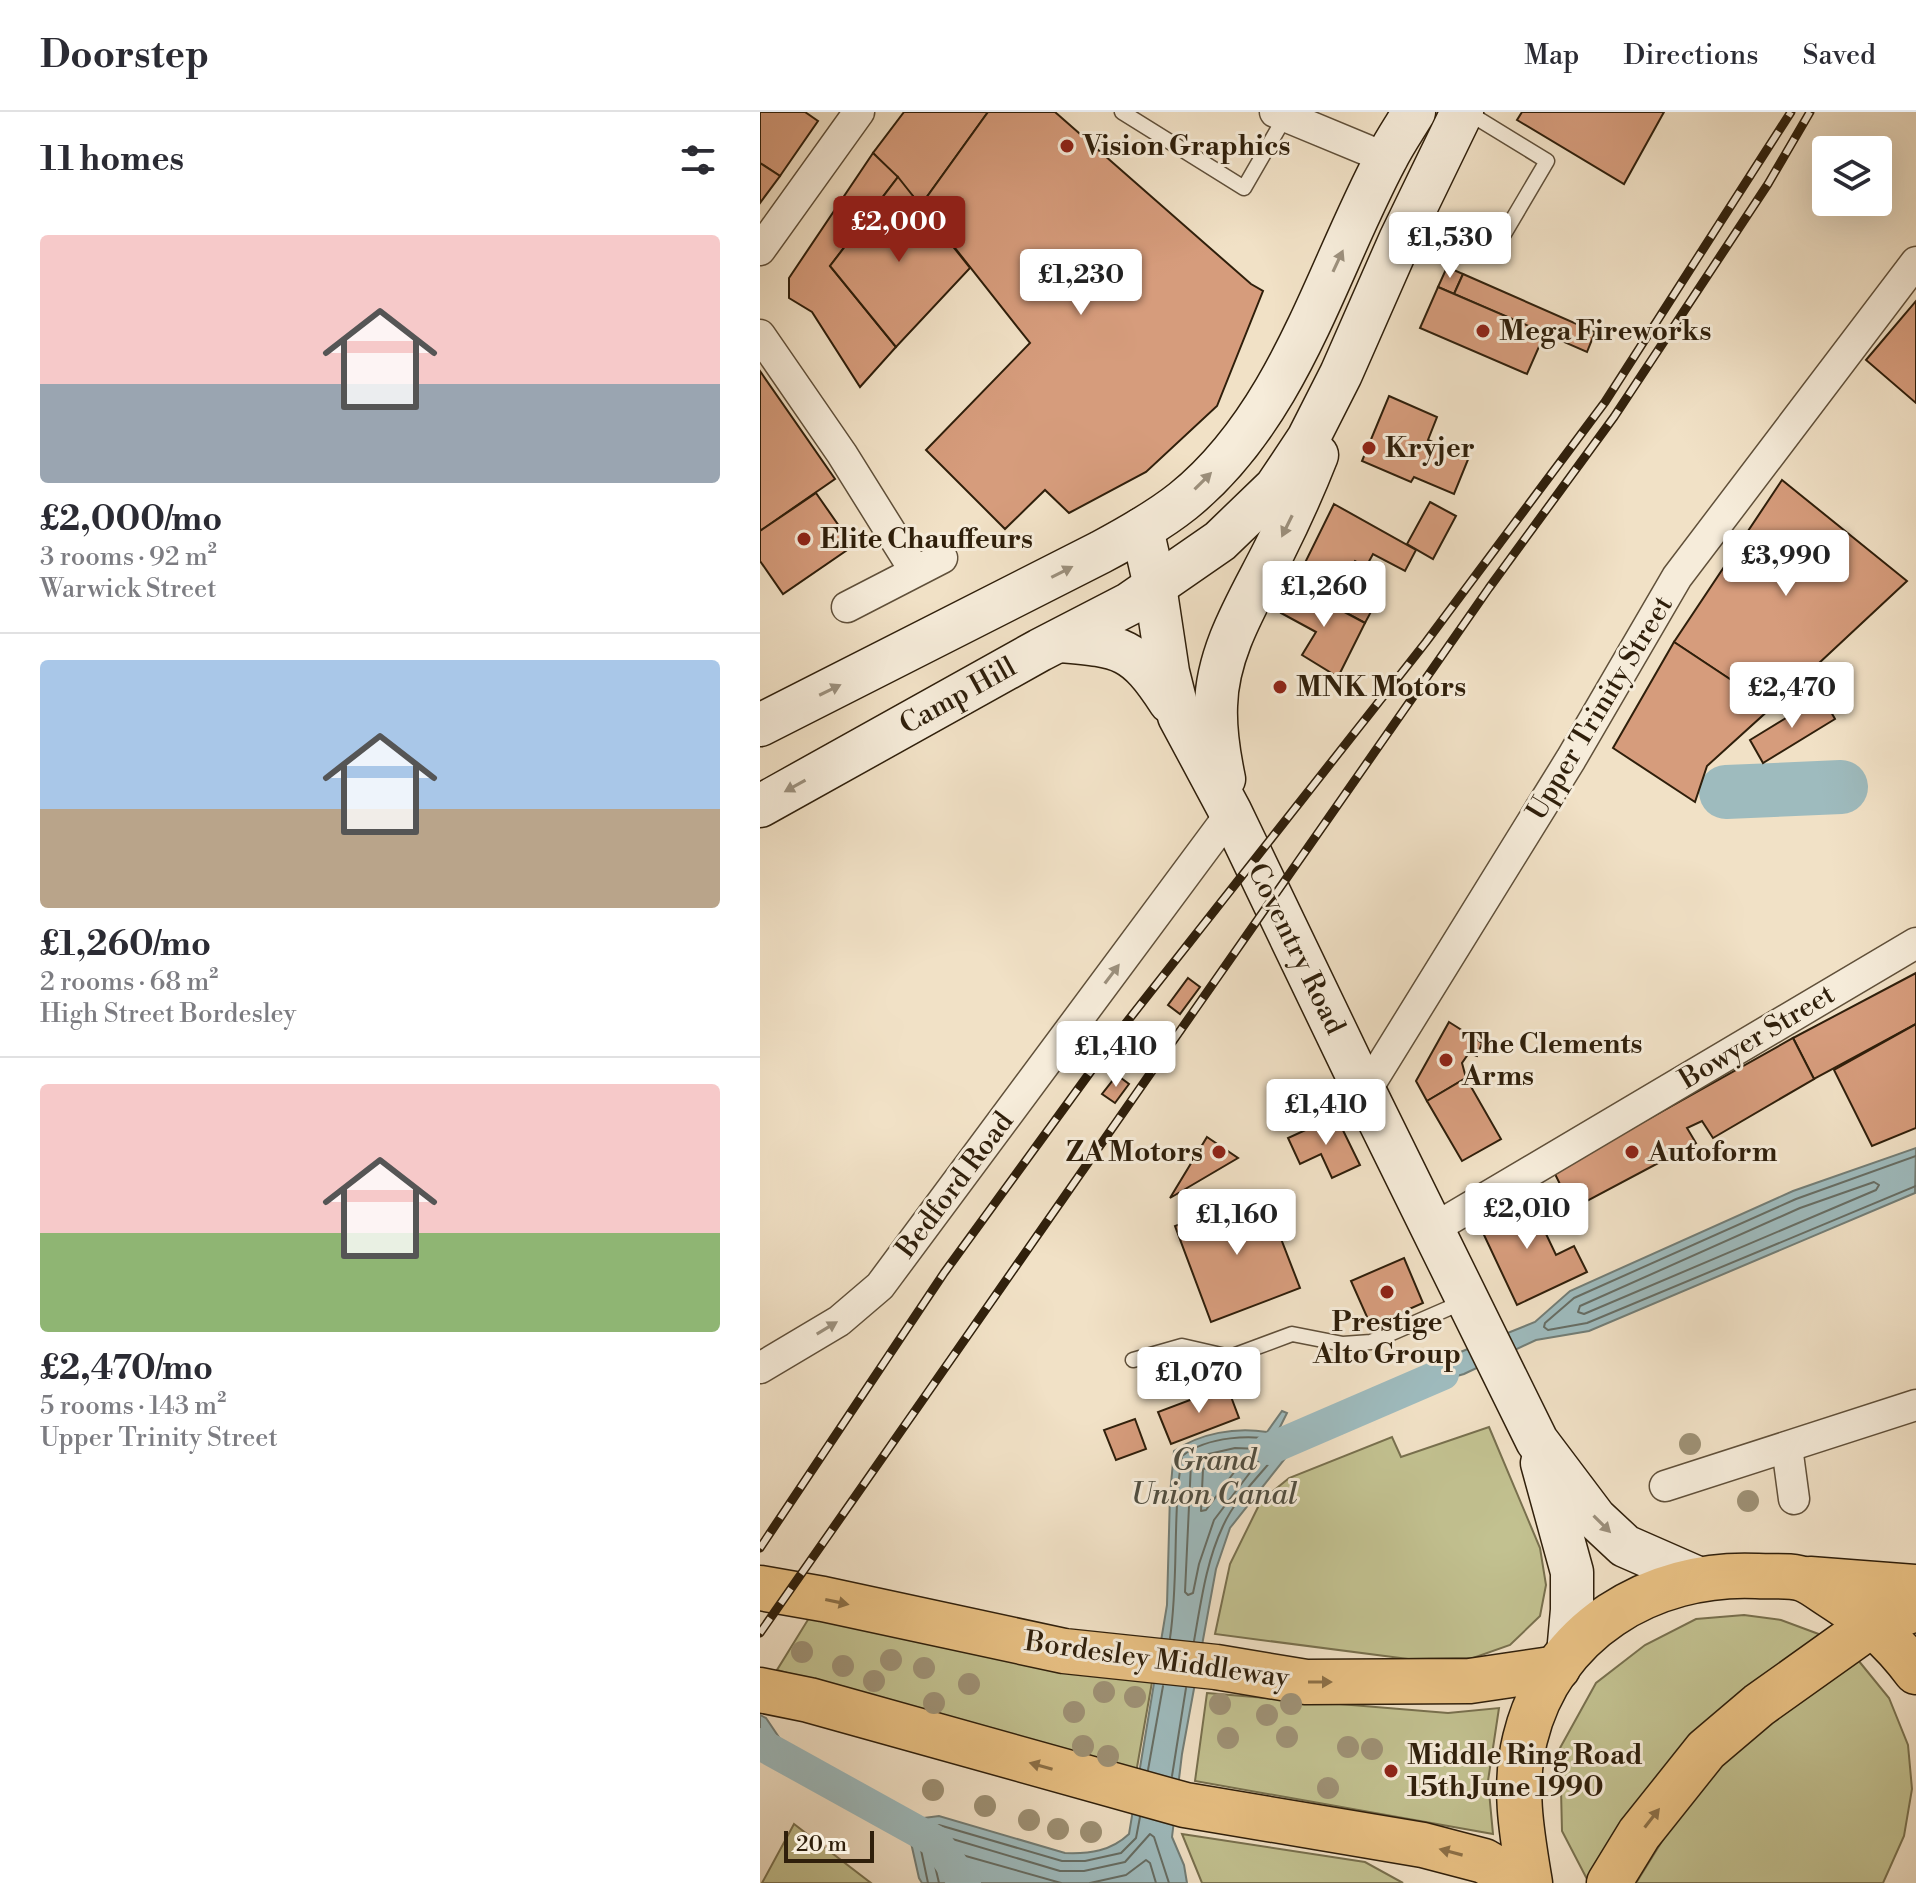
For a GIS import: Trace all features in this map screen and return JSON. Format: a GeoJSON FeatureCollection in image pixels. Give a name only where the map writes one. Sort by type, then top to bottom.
{"type":"FeatureCollection","features":[{"type":"Feature","properties":{"kind":"highway"},"geometry":{"type":"LineString","coordinates":[[1530,1883],[1518,1808],[1519,1773],[1525,1738],[1537,1704],[1563,1661],[1589,1632],[1613,1613],[1639,1597],[1698,1578],[1739,1575],[1916,1587]]}},
{"type":"Feature","properties":{"kind":"highway"},"geometry":{"type":"LineString","coordinates":[[1803,1579],[1874,1623],[1916,1672]]}},
{"type":"Feature","properties":{"kind":"highway","name":"Bordesley Middleway"},"geometry":{"type":"LineString","coordinates":[[760,1588],[1064,1651],[1216,1667],[1306,1682],[1470,1681],[1563,1661]]}},
{"type":"Feature","properties":{"kind":"highway"},"geometry":{"type":"LineString","coordinates":[[1609,1883],[1639,1834],[1706,1750],[1759,1705],[1874,1623],[1916,1609]]}},
{"type":"Feature","properties":{"kind":"highway"},"geometry":{"type":"LineString","coordinates":[[760,1690],[809,1700],[1185,1805],[1423,1845],[1484,1861],[1522,1883]]}},
{"type":"Feature","properties":{"kind":"main road"},"geometry":{"type":"LineString","coordinates":[[760,725],[1142,529],[1184,500],[1227,457],[1260,413],[1304,336],[1386,158],[1414,112]]}},
{"type":"Feature","properties":{"kind":"main road"},"geometry":{"type":"LineString","coordinates":[[1231,813],[1219,755],[1216,704],[1223,664],[1235,630],[1315,461],[1341,374],[1400,240],[1464,112]]}},
{"type":"Feature","properties":{"kind":"main road","name":"Camp Hill"},"geometry":{"type":"LineString","coordinates":[[760,806],[1129,604],[1220,541],[1276,487],[1308,439],[1341,374]]}},
{"type":"Feature","properties":{"kind":"main road","name":"Coventry Road"},"geometry":{"type":"LineString","coordinates":[[1142,529],[1179,716]]}},
{"type":"Feature","properties":{"kind":"main road","name":"Coventry Road"},"geometry":{"type":"LineString","coordinates":[[1060,641],[1100,644],[1136,657],[1156,680],[1231,813],[1537,1441],[1595,1518],[1625,1546],[1698,1578]]}},
{"type":"Feature","properties":{"kind":"main road","name":"Coventry Road"},"geometry":{"type":"LineString","coordinates":[[1537,1441],[1572,1572],[1572,1610],[1563,1661]]}},
{"type":"Feature","properties":{"kind":"street"},"geometry":{"type":"LineString","coordinates":[[760,250],[859,112]]}},
{"type":"Feature","properties":{"kind":"street"},"geometry":{"type":"LineString","coordinates":[[1280,114],[1386,158]]}},
{"type":"Feature","properties":{"kind":"street","name":"Upper Trinity Street"},"geometry":{"type":"LineString","coordinates":[[1365,1092],[1571,759],[1677,577],[1916,262]]}},
{"type":"Feature","properties":{"kind":"street"},"geometry":{"type":"LineString","coordinates":[[760,335],[842,454],[929,564],[847,607]]}},
{"type":"Feature","properties":{"kind":"street","name":"Bedford Road"},"geometry":{"type":"LineString","coordinates":[[760,1368],[839,1321],[880,1286],[1231,813]]}},
{"type":"Feature","properties":{"kind":"street","name":"Bowyer Street"},"geometry":{"type":"LineString","coordinates":[[1433,1229],[1916,943]]}},
{"type":"Feature","properties":{"kind":"street"},"geometry":{"type":"LineString","coordinates":[[1665,1486],[1916,1405]]}},
{"type":"Feature","properties":{"kind":"street"},"geometry":{"type":"LineString","coordinates":[[1787,1447],[1794,1499]]}},
{"type":"Feature","properties":{"kind":"lane"},"geometry":{"type":"LineString","coordinates":[[1122,112],[1244,188],[1280,114]]}},
{"type":"Feature","properties":{"kind":"lane"},"geometry":{"type":"LineString","coordinates":[[1464,112],[1547,161],[1504,234]]}},
{"type":"Feature","properties":{"kind":"lane"},"geometry":{"type":"LineString","coordinates":[[1133,1360],[1182,1346],[1230,1357],[1292,1334],[1343,1344],[1371,1342],[1472,1309]]}},
{"type":"Feature","properties":{"kind":"shaded area"},"geometry":{"type":"Polygon","coordinates":[[[1489,1427],[1540,1548],[1546,1585],[1540,1616],[1510,1645],[1473,1658],[1408,1659],[1215,1634],[1230,1564],[1261,1501],[1289,1478],[1392,1437],[1401,1457],[1489,1427]]]}},
{"type":"Feature","properties":{"kind":"shaded area"},"geometry":{"type":"Polygon","coordinates":[[[1744,1615],[1781,1620],[1824,1636],[1589,1883],[1562,1831],[1560,1748],[1596,1683],[1645,1645],[1696,1619],[1744,1615]]]}},
{"type":"Feature","properties":{"kind":"shaded area"},"geometry":{"type":"Polygon","coordinates":[[[809,1618],[1152,1682],[1136,1773],[777,1670],[809,1618]]]}},
{"type":"Feature","properties":{"kind":"shaded area"},"geometry":{"type":"Polygon","coordinates":[[[1858,1660],[1889,1698],[1908,1745],[1912,1789],[1904,1836],[1883,1883],[1636,1883],[1687,1801],[1744,1741],[1858,1660]]]}},
{"type":"Feature","properties":{"kind":"shaded area"},"geometry":{"type":"Polygon","coordinates":[[[1207,1693],[1448,1713],[1499,1708],[1488,1781],[1493,1834],[1195,1781],[1207,1693]]]}},
{"type":"Feature","properties":{"kind":"shaded area"},"geometry":{"type":"Polygon","coordinates":[[[794,1824],[871,1883],[762,1883],[794,1824]]]}},
{"type":"Feature","properties":{"kind":"shaded area"},"geometry":{"type":"Polygon","coordinates":[[[1182,1834],[1365,1862],[1403,1883],[1202,1883],[1182,1834]]]}},
{"type":"Feature","properties":{"kind":"water"},"geometry":{"type":"Polygon","coordinates":[[[1916,1148],[1915,1193],[1589,1331],[1536,1340],[1464,1374],[1404,1391],[1458,1353],[1535,1322],[1570,1291],[1793,1191],[1916,1148]]]}},
{"type":"Feature","properties":{"kind":"water","name":"Grand Union Canal"},"geometry":{"type":"Polygon","coordinates":[[[1282,1411],[1287,1413],[1277,1433],[1306,1432],[1230,1528],[1216,1569],[1182,1754],[1172,1837],[1184,1865],[1187,1883],[922,1883],[909,1834],[891,1816],[916,1819],[939,1816],[1065,1853],[1100,1850],[1129,1834],[1167,1605],[1174,1451],[1195,1440],[1219,1433],[1243,1430],[1267,1432],[1282,1411]]]}},
{"type":"Feature","properties":{"kind":"water"},"geometry":{"type":"Polygon","coordinates":[[[760,1715],[766,1718],[797,1764],[760,1760],[760,1715]]]}},
{"type":"Feature","properties":{"kind":"building"},"geometry":{"type":"Polygon","coordinates":[[[760,112],[805,112],[818,121],[780,176],[760,163],[760,112]]]}},
{"type":"Feature","properties":{"kind":"building"},"geometry":{"type":"Polygon","coordinates":[[[904,112],[988,112],[921,205],[873,153],[904,112]]]}},
{"type":"Feature","properties":{"kind":"building"},"geometry":{"type":"Polygon","coordinates":[[[988,112],[1055,112],[1251,284],[1263,291],[1217,406],[1146,472],[1069,513],[1045,490],[1005,529],[926,450],[1030,343],[921,205],[988,112]]]}},
{"type":"Feature","properties":{"kind":"building"},"geometry":{"type":"Polygon","coordinates":[[[1522,112],[1664,112],[1624,184],[1517,120],[1522,112]]]}},
{"type":"Feature","properties":{"kind":"building"},"geometry":{"type":"Polygon","coordinates":[[[873,153],[898,177],[830,266],[896,347],[860,387],[812,312],[789,298],[789,278],[873,153]]]}},
{"type":"Feature","properties":{"kind":"building"},"geometry":{"type":"Polygon","coordinates":[[[760,163],[780,176],[760,203],[760,163]]]}},
{"type":"Feature","properties":{"kind":"building"},"geometry":{"type":"Polygon","coordinates":[[[898,177],[970,268],[896,347],[830,266],[898,177]]]}},
{"type":"Feature","properties":{"kind":"building"},"geometry":{"type":"Polygon","coordinates":[[[1447,267],[1463,274],[1454,294],[1438,287],[1447,267]]]}},
{"type":"Feature","properties":{"kind":"building"},"geometry":{"type":"Polygon","coordinates":[[[1463,274],[1595,332],[1587,352],[1454,294],[1463,274]]]}},
{"type":"Feature","properties":{"kind":"building","name":"Mega Fireworks"},"geometry":{"type":"Polygon","coordinates":[[[1438,287],[1545,333],[1527,374],[1420,328],[1438,287]]]}},
{"type":"Feature","properties":{"kind":"building"},"geometry":{"type":"Polygon","coordinates":[[[1916,301],[1916,403],[1866,360],[1916,301]]]}},
{"type":"Feature","properties":{"kind":"building"},"geometry":{"type":"Polygon","coordinates":[[[760,371],[835,479],[760,531],[760,371]]]}},
{"type":"Feature","properties":{"kind":"building"},"geometry":{"type":"Polygon","coordinates":[[[1389,396],[1437,417],[1428,440],[1469,457],[1454,494],[1414,477],[1411,482],[1362,461],[1389,396]]]}},
{"type":"Feature","properties":{"kind":"building"},"geometry":{"type":"Polygon","coordinates":[[[1782,480],[1907,581],[1772,707],[1674,642],[1782,480]]]}},
{"type":"Feature","properties":{"kind":"building","name":"Elite Chauffeurs"},"geometry":{"type":"Polygon","coordinates":[[[816,493],[853,546],[783,594],[760,561],[760,531],[816,493]]]}},
{"type":"Feature","properties":{"kind":"building"},"geometry":{"type":"Polygon","coordinates":[[[1430,502],[1456,516],[1433,559],[1407,544],[1430,502]]]}},
{"type":"Feature","properties":{"kind":"building"},"geometry":{"type":"Polygon","coordinates":[[[1334,504],[1416,550],[1405,571],[1373,554],[1366,567],[1355,561],[1346,578],[1380,595],[1365,623],[1294,585],[1334,504]]]}},
{"type":"Feature","properties":{"kind":"building"},"geometry":{"type":"Polygon","coordinates":[[[1294,585],[1365,623],[1338,677],[1302,655],[1316,632],[1281,613],[1294,585]]]}},
{"type":"Feature","properties":{"kind":"building"},"geometry":{"type":"Polygon","coordinates":[[[1674,642],[1772,707],[1707,766],[1695,802],[1613,748],[1674,642]]]}},
{"type":"Feature","properties":{"kind":"building"},"geometry":{"type":"Polygon","coordinates":[[[1822,696],[1835,719],[1763,763],[1750,740],[1822,696]]]}},
{"type":"Feature","properties":{"kind":"building"},"geometry":{"type":"Polygon","coordinates":[[[1916,973],[1916,1024],[1814,1079],[1793,1038],[1916,973]]]}},
{"type":"Feature","properties":{"kind":"building"},"geometry":{"type":"Polygon","coordinates":[[[1188,978],[1200,987],[1180,1014],[1168,1005],[1188,978]]]}},
{"type":"Feature","properties":{"kind":"building","name":"The Clements Arms"},"geometry":{"type":"Polygon","coordinates":[[[1449,1022],[1482,1043],[1477,1056],[1469,1053],[1462,1063],[1466,1078],[1427,1101],[1416,1081],[1449,1022]]]}},
{"type":"Feature","properties":{"kind":"building"},"geometry":{"type":"Polygon","coordinates":[[[1916,1024],[1916,1128],[1872,1146],[1834,1070],[1916,1024]]]}},
{"type":"Feature","properties":{"kind":"building"},"geometry":{"type":"Polygon","coordinates":[[[1793,1038],[1814,1079],[1713,1138],[1702,1121],[1687,1128],[1696,1143],[1572,1209],[1554,1172],[1793,1038]]]}},
{"type":"Feature","properties":{"kind":"building"},"geometry":{"type":"Polygon","coordinates":[[[1117,1075],[1129,1084],[1115,1103],[1102,1094],[1117,1075]]]}},
{"type":"Feature","properties":{"kind":"building"},"geometry":{"type":"Polygon","coordinates":[[[1466,1078],[1501,1139],[1462,1161],[1427,1101],[1466,1078]]]}},
{"type":"Feature","properties":{"kind":"building"},"geometry":{"type":"Polygon","coordinates":[[[1336,1116],[1360,1165],[1332,1178],[1321,1154],[1300,1164],[1288,1138],[1336,1116]]]}},
{"type":"Feature","properties":{"kind":"building"},"geometry":{"type":"Polygon","coordinates":[[[1207,1137],[1238,1158],[1170,1198],[1207,1137]]]}},
{"type":"Feature","properties":{"kind":"building"},"geometry":{"type":"Polygon","coordinates":[[[1263,1192],[1300,1288],[1211,1322],[1175,1226],[1263,1192]]]}},
{"type":"Feature","properties":{"kind":"building"},"geometry":{"type":"Polygon","coordinates":[[[1527,1194],[1556,1255],[1574,1246],[1587,1272],[1517,1305],[1476,1218],[1527,1194]]]}},
{"type":"Feature","properties":{"kind":"building","name":"Prestige Alto Group"},"geometry":{"type":"Polygon","coordinates":[[[1404,1258],[1423,1303],[1371,1326],[1351,1281],[1404,1258]]]}},
{"type":"Feature","properties":{"kind":"building"},"geometry":{"type":"Polygon","coordinates":[[[1227,1386],[1239,1418],[1171,1444],[1158,1412],[1227,1386]]]}},
{"type":"Feature","properties":{"kind":"building"},"geometry":{"type":"Polygon","coordinates":[[[1135,1419],[1146,1449],[1116,1460],[1104,1430],[1135,1419]]]}},
{"type":"Feature","properties":{"kind":"waterway"},"geometry":{"type":"LineString","coordinates":[[1726,792],[1841,787]]}},
{"type":"Feature","properties":{"kind":"waterway","name":"Grand Union Canal"},"geometry":{"type":"LineString","coordinates":[[1269,1449],[1443,1374]]}},
{"type":"Feature","properties":{"kind":"waterway","name":"Grand Union Canal"},"geometry":{"type":"LineString","coordinates":[[760,1744],[935,1841],[965,1883]]}},
{"type":"Feature","properties":{"kind":"railway"},"geometry":{"type":"LineString","coordinates":[[760,1548],[944,1273],[1126,1023],[1426,642],[1605,402],[1791,112]]}},
{"type":"Feature","properties":{"kind":"railway"},"geometry":{"type":"LineString","coordinates":[[760,1633],[1489,588],[1614,417],[1768,184],[1810,112]]}},
{"type":"Feature","properties":{"kind":"place","name":"Vision Graphics"},"geometry":{"type":"Point","coordinates":[1067,146]}},
{"type":"Feature","properties":{"kind":"place","name":"Mega Fireworks"},"geometry":{"type":"Point","coordinates":[1483,331]}},
{"type":"Feature","properties":{"kind":"place","name":"Kryjer"},"geometry":{"type":"Point","coordinates":[1369,448]}},
{"type":"Feature","properties":{"kind":"place","name":"Elite Chauffeurs"},"geometry":{"type":"Point","coordinates":[804,539]}},
{"type":"Feature","properties":{"kind":"place","name":"MNK Motors"},"geometry":{"type":"Point","coordinates":[1280,687]}},
{"type":"Feature","properties":{"kind":"place","name":"The Clements Arms"},"geometry":{"type":"Point","coordinates":[1446,1060]}},
{"type":"Feature","properties":{"kind":"place","name":"ZA Motors"},"geometry":{"type":"Point","coordinates":[1219,1152]}},
{"type":"Feature","properties":{"kind":"place","name":"Autoform"},"geometry":{"type":"Point","coordinates":[1632,1152]}},
{"type":"Feature","properties":{"kind":"place","name":"Prestige Alto Group"},"geometry":{"type":"Point","coordinates":[1387,1292]}},
{"type":"Feature","properties":{"kind":"place","name":"Middle Ring Road 15th June 1990"},"geometry":{"type":"Point","coordinates":[1391,1771]}}]}
